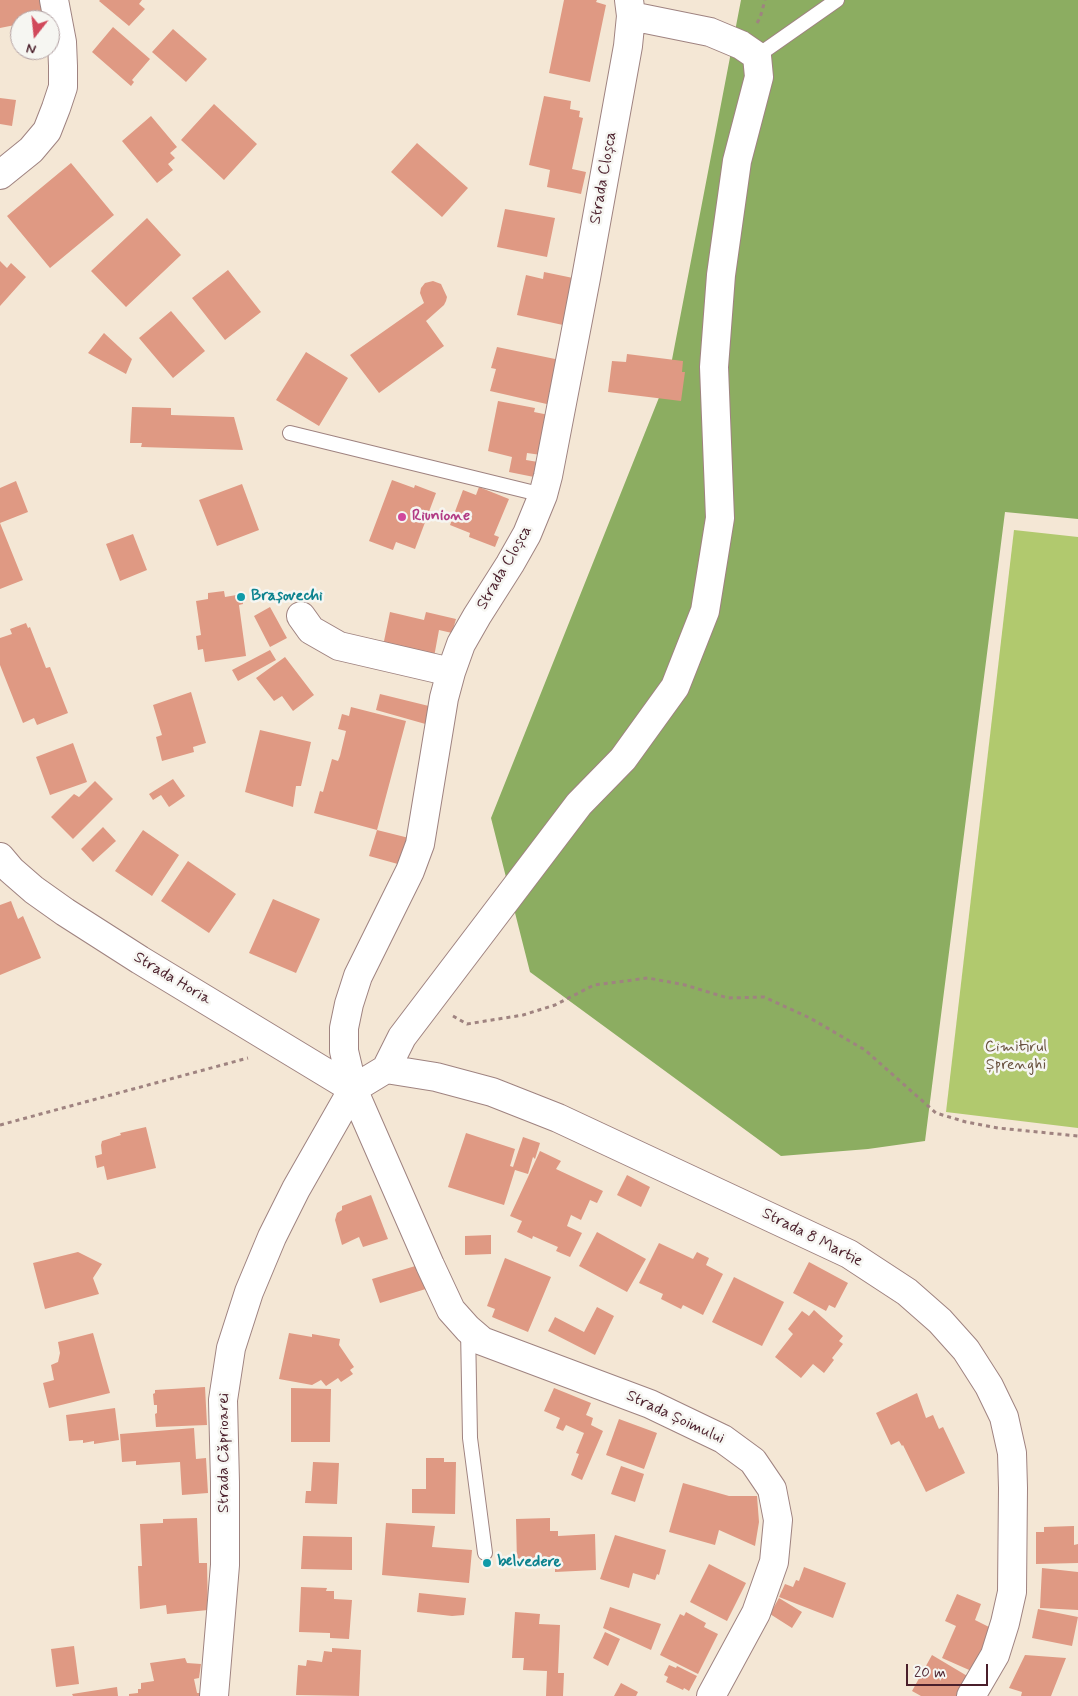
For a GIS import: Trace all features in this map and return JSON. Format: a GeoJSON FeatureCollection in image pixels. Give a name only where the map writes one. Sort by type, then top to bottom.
{"type":"FeatureCollection","features":[{"type":"Feature","properties":{"kind":"street"},"geometry":{"type":"LineString","coordinates":[[0,175],[31,150],[47,131],[56,108],[62,86],[63,66],[62,42],[54,0]]}},
{"type":"Feature","properties":{"kind":"street"},"geometry":{"type":"LineString","coordinates":[[353,1089],[386,1069],[402,1037],[579,804],[623,759],[675,686],[706,611],[720,518],[714,367],[722,275],[737,162],[759,77],[757,56],[741,45],[710,32],[630,8]]}},
{"type":"Feature","properties":{"kind":"street","name":"Strada Cloșca"},"geometry":{"type":"LineString","coordinates":[[353,1089],[344,1051],[344,1028],[349,1004],[358,976],[410,870],[420,844],[444,698],[451,672],[465,637],[527,534],[543,495],[548,476],[628,46],[630,8]]}},
{"type":"Feature","properties":{"kind":"street"},"geometry":{"type":"LineString","coordinates":[[301,616],[311,630],[339,646],[451,672]]}},
{"type":"Feature","properties":{"kind":"street","name":"Strada Horia"},"geometry":{"type":"LineString","coordinates":[[0,857],[11,870],[34,890],[65,912],[140,960],[353,1089]]}},
{"type":"Feature","properties":{"kind":"street","name":"Strada 8 Martie"},"geometry":{"type":"LineString","coordinates":[[386,1069],[436,1076],[492,1092],[558,1118],[848,1254],[907,1292],[940,1321],[966,1350],[989,1386],[1004,1417],[1012,1453],[1012,1592],[995,1655],[971,1696]]}},
{"type":"Feature","properties":{"kind":"street","name":"Strada Șoimului"},"geometry":{"type":"LineString","coordinates":[[353,1089],[451,1310],[468,1330],[482,1341],[650,1404],[723,1439],[753,1461],[772,1489],[778,1520],[774,1562],[756,1613],[711,1696]]}},
{"type":"Feature","properties":{"kind":"street","name":"Strada Căprioarei"},"geometry":{"type":"LineString","coordinates":[[214,1696],[225,1565],[223,1400],[231,1348],[249,1292],[272,1237],[296,1189],[353,1089]]}},
{"type":"Feature","properties":{"kind":"lane"},"geometry":{"type":"LineString","coordinates":[[757,56],[837,0]]}},
{"type":"Feature","properties":{"kind":"lane"},"geometry":{"type":"LineString","coordinates":[[290,433],[543,495]]}},
{"type":"Feature","properties":{"kind":"lane"},"geometry":{"type":"LineString","coordinates":[[468,1330],[470,1438],[485,1552]]}},
{"type":"Feature","properties":{"kind":"path"},"geometry":{"type":"LineString","coordinates":[[428,1003],[467,1024],[523,1015],[555,1005],[594,984],[648,978],[685,985],[728,998],[764,997],[810,1018],[865,1050],[936,1113],[966,1122],[998,1128],[1078,1136]]}},
{"type":"Feature","properties":{"kind":"path"},"geometry":{"type":"LineString","coordinates":[[0,1125],[284,1048]]}},
{"type":"Feature","properties":{"kind":"green space"},"geometry":{"type":"Polygon","coordinates":[[[741,0],[1078,0],[1078,519],[1005,512],[925,1141],[868,1149],[781,1156],[530,972],[491,818],[670,370],[741,0]]]}},
{"type":"Feature","properties":{"kind":"green space","name":"Cimitirul Șprenghi"},"geometry":{"type":"Polygon","coordinates":[[[1014,530],[1078,537],[1078,1128],[946,1112],[1014,530]]]}},
{"type":"Feature","properties":{"kind":"building"},"geometry":{"type":"Polygon","coordinates":[[[0,0],[43,0],[45,10],[10,10],[10,26],[0,28],[0,0]]]}},
{"type":"Feature","properties":{"kind":"building"},"geometry":{"type":"Polygon","coordinates":[[[100,0],[142,0],[139,4],[145,9],[129,26],[100,0]]]}},
{"type":"Feature","properties":{"kind":"building"},"geometry":{"type":"Polygon","coordinates":[[[564,0],[597,0],[596,2],[606,5],[590,82],[549,73],[564,0]]]}},
{"type":"Feature","properties":{"kind":"building"},"geometry":{"type":"Polygon","coordinates":[[[113,27],[150,59],[132,80],[134,82],[131,86],[92,52],[113,27]]]}},
{"type":"Feature","properties":{"kind":"building"},"geometry":{"type":"Polygon","coordinates":[[[173,29],[207,59],[186,82],[152,52],[173,29]]]}},
{"type":"Feature","properties":{"kind":"building"},"geometry":{"type":"Polygon","coordinates":[[[544,96],[571,101],[570,109],[580,111],[579,117],[583,118],[572,169],[586,172],[581,194],[547,187],[550,170],[529,165],[544,96]]]}},
{"type":"Feature","properties":{"kind":"building"},"geometry":{"type":"Polygon","coordinates":[[[0,98],[16,100],[12,126],[0,124],[0,98]]]}},
{"type":"Feature","properties":{"kind":"building"},"geometry":{"type":"Polygon","coordinates":[[[214,104],[257,144],[224,180],[181,140],[214,104]]]}},
{"type":"Feature","properties":{"kind":"building"},"geometry":{"type":"Polygon","coordinates":[[[151,116],[177,147],[170,153],[175,158],[168,164],[173,170],[157,183],[122,141],[151,116]]]}},
{"type":"Feature","properties":{"kind":"building"},"geometry":{"type":"Polygon","coordinates":[[[417,143],[468,188],[442,217],[391,172],[417,143]]]}},
{"type":"Feature","properties":{"kind":"building"},"geometry":{"type":"Polygon","coordinates":[[[71,163],[114,215],[50,268],[7,216],[71,163]]]}},
{"type":"Feature","properties":{"kind":"building"},"geometry":{"type":"Polygon","coordinates":[[[505,209],[555,218],[547,257],[497,247],[505,209]]]}},
{"type":"Feature","properties":{"kind":"building"},"geometry":{"type":"Polygon","coordinates":[[[147,218],[181,255],[126,307],[91,271],[147,218]]]}},
{"type":"Feature","properties":{"kind":"building"},"geometry":{"type":"Polygon","coordinates":[[[0,261],[7,268],[11,263],[26,277],[0,306],[0,261]]]}},
{"type":"Feature","properties":{"kind":"building"},"geometry":{"type":"Polygon","coordinates":[[[228,270],[261,312],[225,340],[192,298],[228,270]]]}},
{"type":"Feature","properties":{"kind":"building"},"geometry":{"type":"Polygon","coordinates":[[[544,272],[573,278],[563,325],[517,315],[526,275],[543,279],[544,272]]]}},
{"type":"Feature","properties":{"kind":"building"},"geometry":{"type":"Polygon","coordinates":[[[433,281],[441,284],[447,297],[444,305],[426,321],[444,346],[379,393],[350,355],[424,303],[420,293],[421,288],[425,283],[433,281]]]}},
{"type":"Feature","properties":{"kind":"building"},"geometry":{"type":"Polygon","coordinates":[[[171,311],[205,351],[173,378],[139,338],[171,311]]]}},
{"type":"Feature","properties":{"kind":"building"},"geometry":{"type":"Polygon","coordinates":[[[104,333],[132,359],[126,374],[88,353],[104,333]]]}},
{"type":"Feature","properties":{"kind":"building"},"geometry":{"type":"Polygon","coordinates":[[[497,347],[560,360],[551,405],[490,391],[496,369],[491,368],[497,347]]]}},
{"type":"Feature","properties":{"kind":"building"},"geometry":{"type":"Polygon","coordinates":[[[306,352],[348,378],[319,426],[276,400],[306,352]]]}},
{"type":"Feature","properties":{"kind":"building"},"geometry":{"type":"Polygon","coordinates":[[[627,354],[683,361],[682,372],[685,372],[681,401],[608,392],[612,361],[626,362],[627,354]]]}},
{"type":"Feature","properties":{"kind":"building"},"geometry":{"type":"Polygon","coordinates":[[[498,401],[535,408],[534,412],[549,415],[541,455],[527,453],[526,460],[544,463],[539,478],[509,472],[512,457],[488,451],[498,401]]]}},
{"type":"Feature","properties":{"kind":"building"},"geometry":{"type":"Polygon","coordinates":[[[132,407],[171,408],[171,415],[234,417],[243,450],[141,447],[142,443],[130,443],[132,407]]]}},
{"type":"Feature","properties":{"kind":"building","name":"Riunione"},"geometry":{"type":"Polygon","coordinates":[[[392,480],[414,488],[415,485],[436,493],[415,549],[396,542],[393,550],[369,541],[392,480]]]}},
{"type":"Feature","properties":{"kind":"building"},"geometry":{"type":"Polygon","coordinates":[[[16,481],[28,512],[0,523],[0,488],[16,481]]]}},
{"type":"Feature","properties":{"kind":"building"},"geometry":{"type":"Polygon","coordinates":[[[242,484],[259,530],[217,546],[199,500],[242,484]]]}},
{"type":"Feature","properties":{"kind":"building"},"geometry":{"type":"Polygon","coordinates":[[[479,487],[509,499],[494,535],[499,537],[495,547],[469,537],[470,533],[450,525],[463,490],[476,495],[479,487]]]}},
{"type":"Feature","properties":{"kind":"building"},"geometry":{"type":"Polygon","coordinates":[[[0,523],[23,580],[0,589],[0,523]]]}},
{"type":"Feature","properties":{"kind":"building"},"geometry":{"type":"Polygon","coordinates":[[[133,534],[147,570],[120,581],[106,544],[133,534]]]}},
{"type":"Feature","properties":{"kind":"building"},"geometry":{"type":"Polygon","coordinates":[[[224,591],[225,597],[242,594],[243,604],[239,605],[246,656],[205,662],[203,649],[198,650],[196,636],[201,635],[196,601],[208,599],[208,593],[224,591]]]}},
{"type":"Feature","properties":{"kind":"building"},"geometry":{"type":"Polygon","coordinates":[[[270,607],[287,638],[270,647],[254,616],[270,607]]]}},
{"type":"Feature","properties":{"kind":"building"},"geometry":{"type":"Polygon","coordinates":[[[390,612],[424,620],[426,612],[456,619],[452,633],[439,630],[434,657],[383,646],[390,612]]]}},
{"type":"Feature","properties":{"kind":"building"},"geometry":{"type":"Polygon","coordinates":[[[26,623],[28,628],[30,627],[46,668],[50,667],[68,713],[37,725],[34,718],[23,723],[0,665],[0,638],[12,634],[10,629],[26,623]]]}},
{"type":"Feature","properties":{"kind":"building"},"geometry":{"type":"Polygon","coordinates":[[[270,650],[276,660],[238,681],[232,670],[270,650]]]}},
{"type":"Feature","properties":{"kind":"building"},"geometry":{"type":"Polygon","coordinates":[[[285,657],[314,695],[293,711],[282,696],[274,701],[256,678],[285,657]]]}},
{"type":"Feature","properties":{"kind":"building"},"geometry":{"type":"Polygon","coordinates":[[[191,692],[206,743],[193,747],[194,752],[162,761],[156,737],[162,735],[153,705],[191,692]]]}},
{"type":"Feature","properties":{"kind":"building"},"geometry":{"type":"Polygon","coordinates":[[[380,694],[441,709],[436,727],[376,710],[380,694]]]}},
{"type":"Feature","properties":{"kind":"building"},"geometry":{"type":"Polygon","coordinates":[[[351,707],[406,721],[377,830],[314,813],[320,791],[323,792],[332,759],[338,761],[340,756],[346,731],[338,729],[342,714],[349,716],[351,707]]]}},
{"type":"Feature","properties":{"kind":"building"},"geometry":{"type":"Polygon","coordinates":[[[260,730],[311,742],[301,786],[296,786],[293,807],[245,792],[260,730]]]}},
{"type":"Feature","properties":{"kind":"building"},"geometry":{"type":"Polygon","coordinates":[[[73,743],[87,782],[50,795],[36,757],[73,743]]]}},
{"type":"Feature","properties":{"kind":"building"},"geometry":{"type":"Polygon","coordinates":[[[173,779],[185,796],[169,807],[161,795],[153,800],[149,794],[173,779]]]}},
{"type":"Feature","properties":{"kind":"building"},"geometry":{"type":"Polygon","coordinates":[[[95,781],[113,799],[73,839],[51,817],[74,794],[79,797],[95,781]]]}},
{"type":"Feature","properties":{"kind":"building"},"geometry":{"type":"Polygon","coordinates":[[[103,827],[116,841],[93,862],[81,849],[103,827]]]}},
{"type":"Feature","properties":{"kind":"building"},"geometry":{"type":"Polygon","coordinates":[[[143,830],[179,855],[152,896],[115,871],[143,830]]]}},
{"type":"Feature","properties":{"kind":"building"},"geometry":{"type":"Polygon","coordinates":[[[377,830],[413,839],[405,866],[369,856],[377,830]]]}},
{"type":"Feature","properties":{"kind":"building"},"geometry":{"type":"Polygon","coordinates":[[[188,861],[236,894],[209,933],[161,901],[188,861]]]}},
{"type":"Feature","properties":{"kind":"building"},"geometry":{"type":"Polygon","coordinates":[[[273,899],[320,919],[296,973],[249,953],[273,899]]]}},
{"type":"Feature","properties":{"kind":"building"},"geometry":{"type":"Polygon","coordinates":[[[11,901],[18,919],[23,916],[41,958],[0,975],[0,905],[11,901]]]}},
{"type":"Feature","properties":{"kind":"building"},"geometry":{"type":"Polygon","coordinates":[[[146,1127],[156,1168],[107,1180],[104,1166],[97,1168],[95,1156],[102,1154],[102,1141],[121,1135],[120,1133],[146,1127]]]}},
{"type":"Feature","properties":{"kind":"building"},"geometry":{"type":"Polygon","coordinates":[[[466,1133],[515,1149],[510,1166],[513,1167],[523,1137],[540,1143],[528,1174],[515,1170],[504,1205],[448,1187],[466,1133]]]}},
{"type":"Feature","properties":{"kind":"building"},"geometry":{"type":"Polygon","coordinates":[[[540,1151],[561,1161],[556,1169],[603,1191],[597,1203],[590,1200],[581,1220],[571,1215],[567,1226],[582,1233],[570,1257],[556,1251],[558,1247],[533,1236],[532,1239],[517,1232],[522,1221],[510,1216],[540,1151]]]}},
{"type":"Feature","properties":{"kind":"building"},"geometry":{"type":"Polygon","coordinates":[[[627,1175],[650,1187],[641,1207],[617,1195],[627,1175]]]}},
{"type":"Feature","properties":{"kind":"building"},"geometry":{"type":"Polygon","coordinates":[[[371,1195],[388,1239],[363,1247],[359,1237],[342,1245],[335,1220],[337,1213],[342,1210],[342,1206],[371,1195]]]}},
{"type":"Feature","properties":{"kind":"building"},"geometry":{"type":"Polygon","coordinates":[[[597,1232],[646,1259],[627,1292],[579,1266],[597,1232]]]}},
{"type":"Feature","properties":{"kind":"building"},"geometry":{"type":"Polygon","coordinates":[[[491,1235],[491,1254],[465,1255],[465,1236],[491,1235]]]}},
{"type":"Feature","properties":{"kind":"building"},"geometry":{"type":"Polygon","coordinates":[[[659,1243],[693,1259],[697,1252],[709,1258],[706,1265],[723,1274],[703,1315],[683,1305],[681,1309],[661,1299],[663,1294],[639,1283],[659,1243]]]}},
{"type":"Feature","properties":{"kind":"building"},"geometry":{"type":"Polygon","coordinates":[[[78,1252],[102,1264],[93,1278],[99,1294],[45,1309],[33,1263],[78,1252]]]}},
{"type":"Feature","properties":{"kind":"building"},"geometry":{"type":"Polygon","coordinates":[[[505,1258],[551,1277],[528,1332],[492,1317],[495,1309],[487,1306],[505,1258]]]}},
{"type":"Feature","properties":{"kind":"building"},"geometry":{"type":"Polygon","coordinates":[[[809,1262],[848,1283],[835,1308],[829,1305],[826,1311],[793,1293],[809,1262]]]}},
{"type":"Feature","properties":{"kind":"building"},"geometry":{"type":"Polygon","coordinates":[[[422,1264],[429,1288],[380,1303],[372,1279],[422,1264]]]}},
{"type":"Feature","properties":{"kind":"building"},"geometry":{"type":"Polygon","coordinates":[[[734,1277],[784,1302],[762,1346],[712,1322],[734,1277]]]}},
{"type":"Feature","properties":{"kind":"building"},"geometry":{"type":"Polygon","coordinates":[[[597,1307],[614,1316],[595,1355],[548,1331],[555,1317],[584,1332],[597,1307]]]}},
{"type":"Feature","properties":{"kind":"building"},"geometry":{"type":"Polygon","coordinates":[[[814,1310],[843,1336],[839,1341],[843,1344],[832,1358],[834,1360],[824,1373],[813,1364],[801,1378],[775,1357],[793,1334],[788,1329],[802,1311],[809,1316],[814,1310]]]}},
{"type":"Feature","properties":{"kind":"building"},"geometry":{"type":"Polygon","coordinates":[[[93,1333],[110,1393],[49,1408],[43,1383],[54,1380],[51,1365],[58,1362],[60,1353],[58,1342],[93,1333]]]}},
{"type":"Feature","properties":{"kind":"building"},"geometry":{"type":"Polygon","coordinates":[[[289,1333],[312,1337],[312,1334],[340,1339],[339,1345],[354,1367],[350,1370],[353,1374],[341,1382],[338,1378],[326,1386],[321,1380],[312,1385],[279,1379],[289,1333]]]}},
{"type":"Feature","properties":{"kind":"building"},"geometry":{"type":"Polygon","coordinates":[[[205,1387],[207,1425],[156,1427],[155,1414],[157,1413],[157,1405],[154,1405],[153,1394],[155,1390],[205,1387]]]}},
{"type":"Feature","properties":{"kind":"building"},"geometry":{"type":"Polygon","coordinates":[[[291,1388],[331,1389],[330,1442],[291,1442],[291,1388]]]}},
{"type":"Feature","properties":{"kind":"building"},"geometry":{"type":"Polygon","coordinates":[[[554,1388],[591,1403],[586,1415],[593,1418],[591,1425],[603,1431],[582,1480],[571,1475],[579,1454],[576,1453],[584,1433],[566,1425],[563,1431],[556,1428],[560,1418],[544,1411],[554,1388]]]}},
{"type":"Feature","properties":{"kind":"building"},"geometry":{"type":"Polygon","coordinates":[[[917,1393],[926,1418],[933,1415],[939,1429],[943,1427],[965,1473],[926,1492],[903,1445],[899,1441],[891,1445],[876,1413],[917,1393]]]}},
{"type":"Feature","properties":{"kind":"building"},"geometry":{"type":"Polygon","coordinates":[[[115,1408],[119,1440],[94,1444],[94,1441],[83,1443],[83,1440],[69,1441],[66,1415],[115,1408]]]}},
{"type":"Feature","properties":{"kind":"building"},"geometry":{"type":"Polygon","coordinates":[[[619,1419],[657,1433],[644,1469],[606,1455],[619,1419]]]}},
{"type":"Feature","properties":{"kind":"building"},"geometry":{"type":"Polygon","coordinates":[[[194,1428],[196,1459],[206,1458],[208,1493],[182,1495],[180,1462],[136,1465],[136,1461],[122,1462],[120,1434],[194,1428]]]}},
{"type":"Feature","properties":{"kind":"building"},"geometry":{"type":"Polygon","coordinates":[[[426,1458],[444,1458],[444,1462],[456,1462],[455,1514],[412,1513],[412,1489],[426,1489],[426,1458]]]}},
{"type":"Feature","properties":{"kind":"building"},"geometry":{"type":"Polygon","coordinates":[[[313,1462],[339,1463],[337,1504],[305,1503],[306,1491],[311,1491],[313,1462]]]}},
{"type":"Feature","properties":{"kind":"building"},"geometry":{"type":"Polygon","coordinates":[[[621,1466],[644,1474],[635,1502],[611,1494],[621,1466]]]}},
{"type":"Feature","properties":{"kind":"building"},"geometry":{"type":"Polygon","coordinates":[[[683,1483],[729,1496],[757,1496],[759,1522],[755,1546],[719,1530],[715,1545],[669,1532],[683,1483]]]}},
{"type":"Feature","properties":{"kind":"building"},"geometry":{"type":"Polygon","coordinates":[[[197,1518],[199,1563],[207,1563],[208,1610],[167,1614],[166,1605],[140,1609],[138,1566],[142,1566],[140,1524],[163,1523],[163,1519],[197,1518]]]}},
{"type":"Feature","properties":{"kind":"building"},"geometry":{"type":"Polygon","coordinates":[[[550,1518],[550,1531],[558,1531],[558,1536],[595,1534],[596,1570],[555,1572],[555,1561],[517,1562],[516,1519],[550,1518]]]}},
{"type":"Feature","properties":{"kind":"building"},"geometry":{"type":"Polygon","coordinates":[[[386,1523],[435,1526],[432,1547],[472,1550],[469,1583],[382,1575],[386,1523]]]}},
{"type":"Feature","properties":{"kind":"building"},"geometry":{"type":"Polygon","coordinates":[[[1074,1526],[1074,1545],[1078,1544],[1078,1563],[1036,1564],[1036,1532],[1044,1532],[1044,1527],[1074,1526]]]}},
{"type":"Feature","properties":{"kind":"building"},"geometry":{"type":"Polygon","coordinates":[[[615,1535],[666,1550],[659,1575],[657,1574],[655,1580],[633,1573],[629,1588],[600,1579],[615,1535]]]}},
{"type":"Feature","properties":{"kind":"building"},"geometry":{"type":"Polygon","coordinates":[[[303,1536],[352,1537],[352,1570],[301,1569],[303,1536]]]}},
{"type":"Feature","properties":{"kind":"building"},"geometry":{"type":"Polygon","coordinates":[[[709,1564],[746,1583],[727,1621],[690,1602],[709,1564]]]}},
{"type":"Feature","properties":{"kind":"building"},"geometry":{"type":"Polygon","coordinates":[[[804,1567],[846,1583],[833,1618],[779,1597],[785,1584],[793,1587],[796,1580],[799,1581],[804,1567]]]}},
{"type":"Feature","properties":{"kind":"building"},"geometry":{"type":"Polygon","coordinates":[[[1042,1568],[1078,1572],[1078,1610],[1040,1608],[1042,1568]]]}},
{"type":"Feature","properties":{"kind":"building"},"geometry":{"type":"Polygon","coordinates":[[[301,1587],[327,1588],[326,1591],[334,1591],[334,1599],[352,1600],[349,1639],[330,1638],[330,1633],[299,1632],[301,1587]]]}},
{"type":"Feature","properties":{"kind":"building"},"geometry":{"type":"Polygon","coordinates":[[[419,1593],[466,1598],[464,1615],[452,1616],[417,1612],[419,1593]]]}},
{"type":"Feature","properties":{"kind":"building"},"geometry":{"type":"Polygon","coordinates":[[[957,1594],[981,1604],[975,1620],[995,1630],[976,1673],[942,1658],[956,1626],[945,1621],[957,1594]]]}},
{"type":"Feature","properties":{"kind":"building"},"geometry":{"type":"Polygon","coordinates":[[[779,1598],[802,1612],[792,1628],[770,1614],[779,1598]]]}},
{"type":"Feature","properties":{"kind":"building"},"geometry":{"type":"Polygon","coordinates":[[[610,1607],[661,1624],[651,1650],[603,1628],[610,1607]]]}},
{"type":"Feature","properties":{"kind":"building"},"geometry":{"type":"Polygon","coordinates":[[[1038,1609],[1078,1617],[1072,1646],[1032,1638],[1038,1609]]]}},
{"type":"Feature","properties":{"kind":"building"},"geometry":{"type":"Polygon","coordinates":[[[515,1612],[540,1614],[539,1624],[560,1625],[558,1673],[564,1673],[563,1696],[546,1696],[547,1671],[523,1670],[524,1658],[512,1658],[515,1612]]]}},
{"type":"Feature","properties":{"kind":"building"},"geometry":{"type":"Polygon","coordinates":[[[686,1612],[706,1623],[704,1627],[718,1634],[698,1674],[660,1655],[680,1614],[684,1616],[686,1612]]]}},
{"type":"Feature","properties":{"kind":"building"},"geometry":{"type":"Polygon","coordinates":[[[605,1632],[620,1639],[608,1666],[593,1658],[605,1632]]]}},
{"type":"Feature","properties":{"kind":"building"},"geometry":{"type":"Polygon","coordinates":[[[74,1646],[79,1684],[56,1687],[51,1649],[74,1646]]]}},
{"type":"Feature","properties":{"kind":"building"},"geometry":{"type":"Polygon","coordinates":[[[332,1648],[361,1650],[359,1696],[296,1695],[298,1665],[306,1666],[307,1660],[322,1662],[324,1651],[332,1652],[332,1648]]]}},
{"type":"Feature","properties":{"kind":"building"},"geometry":{"type":"Polygon","coordinates":[[[932,1655],[974,1680],[965,1696],[921,1696],[912,1691],[932,1655]]]}},
{"type":"Feature","properties":{"kind":"building"},"geometry":{"type":"Polygon","coordinates":[[[1025,1655],[1066,1658],[1051,1696],[1021,1696],[1022,1692],[1009,1688],[1025,1655]]]}},
{"type":"Feature","properties":{"kind":"building"},"geometry":{"type":"Polygon","coordinates":[[[185,1658],[187,1663],[201,1664],[199,1678],[194,1679],[197,1693],[200,1693],[200,1696],[129,1696],[129,1694],[138,1693],[138,1689],[141,1689],[141,1683],[154,1681],[150,1663],[185,1658]]]}},
{"type":"Feature","properties":{"kind":"building"},"geometry":{"type":"Polygon","coordinates":[[[669,1665],[676,1668],[677,1666],[697,1676],[689,1691],[666,1682],[668,1677],[664,1675],[669,1665]]]}},
{"type":"Feature","properties":{"kind":"building"},"geometry":{"type":"Polygon","coordinates":[[[621,1683],[638,1692],[636,1696],[614,1696],[621,1683]]]}},
{"type":"Feature","properties":{"kind":"building"},"geometry":{"type":"Polygon","coordinates":[[[117,1687],[118,1696],[73,1696],[72,1694],[117,1687]]]}},
{"type":"Feature","properties":{"kind":"place","name":"Riunione"},"geometry":{"type":"Point","coordinates":[402,517]}},
{"type":"Feature","properties":{"kind":"place","name":"Brașovechi"},"geometry":{"type":"Point","coordinates":[241,597]}},
{"type":"Feature","properties":{"kind":"place","name":"belvedere"},"geometry":{"type":"Point","coordinates":[487,1563]}}]}
